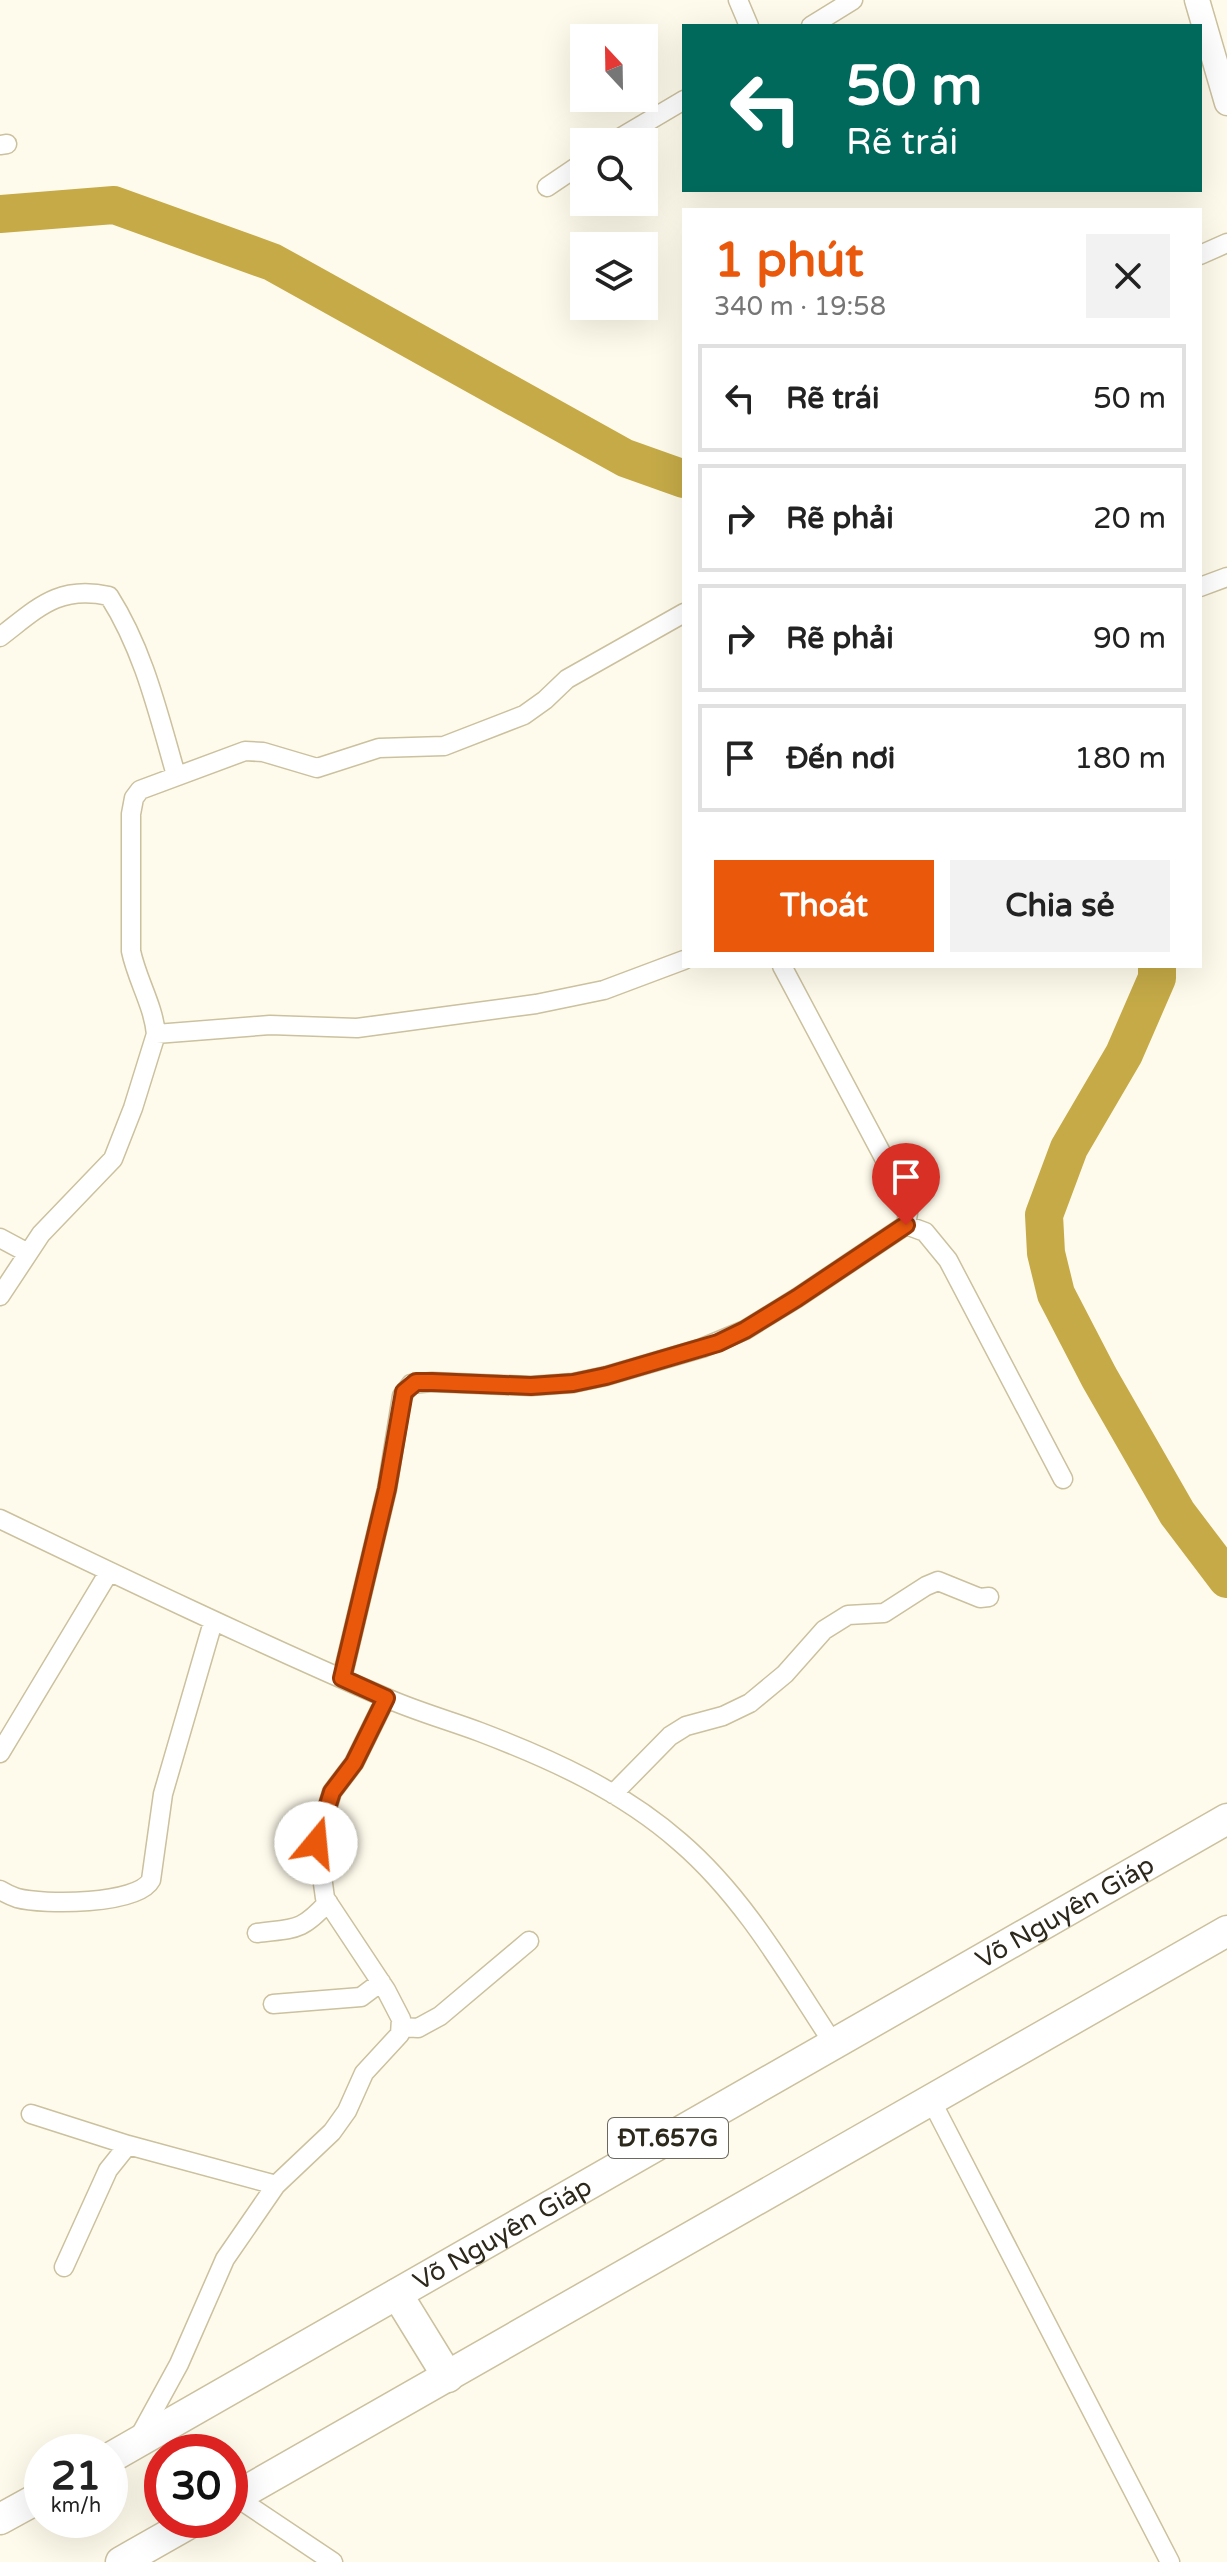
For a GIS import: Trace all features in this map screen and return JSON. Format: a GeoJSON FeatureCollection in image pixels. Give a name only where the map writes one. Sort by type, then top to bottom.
{"type":"FeatureCollection","features":[{"type":"Feature","properties":{"kind":"main road","name":"Võ Nguyên Giáp"},"geometry":{"type":"LineString","coordinates":[[128,2447],[1227,1819]]}},
{"type":"Feature","properties":{"kind":"main road"},"geometry":{"type":"LineString","coordinates":[[248,2490],[1227,1931]]}},
{"type":"Feature","properties":{"kind":"main road"},"geometry":{"type":"LineString","coordinates":[[397,2294],[448,2377]]}},
{"type":"Feature","properties":{"kind":"main road"},"geometry":{"type":"LineString","coordinates":[[0,2519],[24,2506]]}},
{"type":"Feature","properties":{"kind":"main road"},"geometry":{"type":"LineString","coordinates":[[121,2562],[163,2538]]}},
{"type":"Feature","properties":{"kind":"street"},"geometry":{"type":"LineString","coordinates":[[738,0],[748,24]]}},
{"type":"Feature","properties":{"kind":"street"},"geometry":{"type":"LineString","coordinates":[[814,24],[853,0]]}},
{"type":"Feature","properties":{"kind":"street"},"geometry":{"type":"LineString","coordinates":[[1195,0],[1227,103]]}},
{"type":"Feature","properties":{"kind":"street"},"geometry":{"type":"LineString","coordinates":[[637,128],[682,101]]}},
{"type":"Feature","properties":{"kind":"street"},"geometry":{"type":"LineString","coordinates":[[547,187],[570,171]]}},
{"type":"Feature","properties":{"kind":"street"},"geometry":{"type":"LineString","coordinates":[[1202,254],[1227,243]]}},
{"type":"Feature","properties":{"kind":"street"},"geometry":{"type":"LineString","coordinates":[[1202,586],[1227,577]]}},
{"type":"Feature","properties":{"kind":"street"},"geometry":{"type":"LineString","coordinates":[[0,637],[40,606],[64,595],[86,591],[109,596],[126,623],[146,673],[176,775]]}},
{"type":"Feature","properties":{"kind":"street"},"geometry":{"type":"LineString","coordinates":[[0,1296],[52,1221],[113,1159],[156,1034],[152,1008],[131,951],[131,814],[134,798],[140,790],[245,751],[263,752],[317,768],[379,748],[444,746],[524,715],[567,679],[682,614]]}},
{"type":"Feature","properties":{"kind":"street"},"geometry":{"type":"LineString","coordinates":[[156,1034],[270,1025],[357,1028],[536,1004],[604,990],[682,961]]}},
{"type":"Feature","properties":{"kind":"street"},"geometry":{"type":"LineString","coordinates":[[342,1678],[387,1489],[402,1396],[411,1384],[531,1386],[573,1383],[702,1348],[745,1330],[906,1225],[906,1204],[783,968]]}},
{"type":"Feature","properties":{"kind":"street"},"geometry":{"type":"LineString","coordinates":[[906,1225],[925,1232],[948,1260],[1063,1479]]}},
{"type":"Feature","properties":{"kind":"street"},"geometry":{"type":"LineString","coordinates":[[0,1238],[28,1253]]}},
{"type":"Feature","properties":{"kind":"street"},"geometry":{"type":"LineString","coordinates":[[0,1519],[213,1622],[386,1698],[562,1765],[613,1794],[679,1841],[714,1874],[736,1899],[833,2043]]}},
{"type":"Feature","properties":{"kind":"street"},"geometry":{"type":"LineString","coordinates":[[0,1753],[109,1572]]}},
{"type":"Feature","properties":{"kind":"street"},"geometry":{"type":"LineString","coordinates":[[613,1794],[670,1736],[686,1726],[723,1716],[750,1703],[785,1674],[824,1630],[848,1615],[884,1613],[938,1581],[980,1598],[989,1597]]}},
{"type":"Feature","properties":{"kind":"street"},"geometry":{"type":"LineString","coordinates":[[0,1890],[17,1898],[47,1903],[124,1897],[147,1886],[151,1880],[163,1794],[213,1622]]}},
{"type":"Feature","properties":{"kind":"street"},"geometry":{"type":"LineString","coordinates":[[128,2442],[179,2364],[225,2259],[276,2185],[332,2132],[347,2111],[364,2073],[400,2034],[401,2019],[381,1982],[325,1898],[321,1869],[311,1862],[332,1792],[354,1763],[386,1698]]}},
{"type":"Feature","properties":{"kind":"street"},"geometry":{"type":"LineString","coordinates":[[257,1933],[300,1927],[311,1921],[328,1902]]}},
{"type":"Feature","properties":{"kind":"street"},"geometry":{"type":"LineString","coordinates":[[401,2027],[418,2028],[428,2024],[529,1941]]}},
{"type":"Feature","properties":{"kind":"street"},"geometry":{"type":"LineString","coordinates":[[273,2004],[361,1997],[381,1982]]}},
{"type":"Feature","properties":{"kind":"street"},"geometry":{"type":"LineString","coordinates":[[932,2102],[1170,2562]]}},
{"type":"Feature","properties":{"kind":"street"},"geometry":{"type":"LineString","coordinates":[[31,2114],[128,2145],[276,2185]]}},
{"type":"Feature","properties":{"kind":"street"},"geometry":{"type":"LineString","coordinates":[[64,2267],[108,2170],[128,2145]]}},
{"type":"Feature","properties":{"kind":"street"},"geometry":{"type":"LineString","coordinates":[[248,2508],[333,2562]]}},
{"type":"Feature","properties":{"kind":"waterway"},"geometry":{"type":"LineString","coordinates":[[0,214],[114,205],[272,262],[625,458],[682,478]]}},
{"type":"Feature","properties":{"kind":"waterway"},"geometry":{"type":"LineString","coordinates":[[1157,968],[1157,978],[1124,1054],[1069,1148],[1044,1215],[1046,1253],[1056,1294],[1099,1377],[1177,1513],[1227,1579]]}},
{"type":"Feature","properties":{"kind":"route"},"geometry":{"type":"LineString","coordinates":[[316,1843],[332,1792],[354,1763],[386,1698],[342,1678],[387,1489],[402,1396],[411,1384],[551,1386],[592,1380],[718,1343],[797,1298],[906,1225]]}}]}
